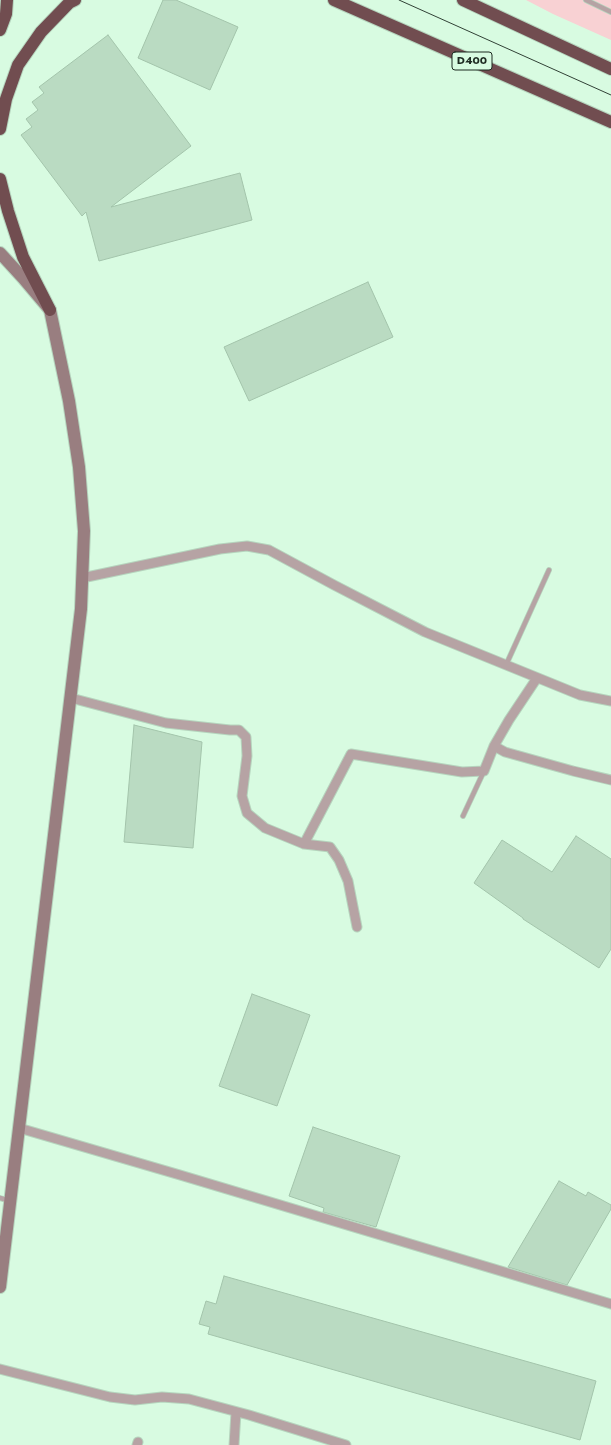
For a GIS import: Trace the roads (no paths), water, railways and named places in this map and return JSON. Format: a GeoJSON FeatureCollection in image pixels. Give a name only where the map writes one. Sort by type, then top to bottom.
{"type":"FeatureCollection","features":[{"type":"Feature","properties":{"kind":"highway"},"geometry":{"type":"LineString","coordinates":[[0,30],[6,14],[7,0]]}},
{"type":"Feature","properties":{"kind":"highway"},"geometry":{"type":"LineString","coordinates":[[0,129],[6,99],[18,65],[41,32],[70,3],[75,0]]}},
{"type":"Feature","properties":{"kind":"highway"},"geometry":{"type":"LineString","coordinates":[[464,0],[611,69]]}},
{"type":"Feature","properties":{"kind":"highway","name":"D400"},"geometry":{"type":"LineString","coordinates":[[334,1],[611,122]]}},
{"type":"Feature","properties":{"kind":"highway"},"geometry":{"type":"LineString","coordinates":[[0,179],[8,211],[23,257],[50,310]]}},
{"type":"Feature","properties":{"kind":"street"},"geometry":{"type":"LineString","coordinates":[[0,253],[50,310],[69,401],[79,467],[84,531],[81,609],[19,1128],[5,1199],[0,1287]]}},
{"type":"Feature","properties":{"kind":"street"},"geometry":{"type":"LineString","coordinates":[[0,260],[23,278]]}},
{"type":"Feature","properties":{"kind":"street"},"geometry":{"type":"LineString","coordinates":[[82,578],[220,549],[247,546],[269,550],[425,632],[580,695],[611,701]]}},
{"type":"Feature","properties":{"kind":"street"},"geometry":{"type":"LineString","coordinates":[[304,844],[351,754],[462,772],[484,771],[494,746],[509,720],[537,678]]}},
{"type":"Feature","properties":{"kind":"street"},"geometry":{"type":"LineString","coordinates":[[71,698],[166,723],[239,730],[246,737],[247,756],[242,796],[247,813],[265,828],[304,844],[330,847],[340,860],[348,881],[357,927]]}},
{"type":"Feature","properties":{"kind":"street"},"geometry":{"type":"LineString","coordinates":[[494,746],[505,752],[611,780]]}},
{"type":"Feature","properties":{"kind":"street"},"geometry":{"type":"LineString","coordinates":[[19,1128],[611,1304]]}},
{"type":"Feature","properties":{"kind":"street"},"geometry":{"type":"LineString","coordinates":[[0,1369],[110,1397],[135,1400],[162,1397],[188,1399],[346,1445]]}},
{"type":"Feature","properties":{"kind":"street"},"geometry":{"type":"LineString","coordinates":[[234,1445],[236,1412]]}},
{"type":"Feature","properties":{"kind":"lane"},"geometry":{"type":"LineString","coordinates":[[586,0],[611,12]]}},
{"type":"Feature","properties":{"kind":"lane"},"geometry":{"type":"LineString","coordinates":[[506,665],[549,570]]}},
{"type":"Feature","properties":{"kind":"lane"},"geometry":{"type":"LineString","coordinates":[[463,816],[484,771]]}},
{"type":"Feature","properties":{"kind":"tram line"},"geometry":{"type":"LineString","coordinates":[[399,0],[611,95]]}}]}
